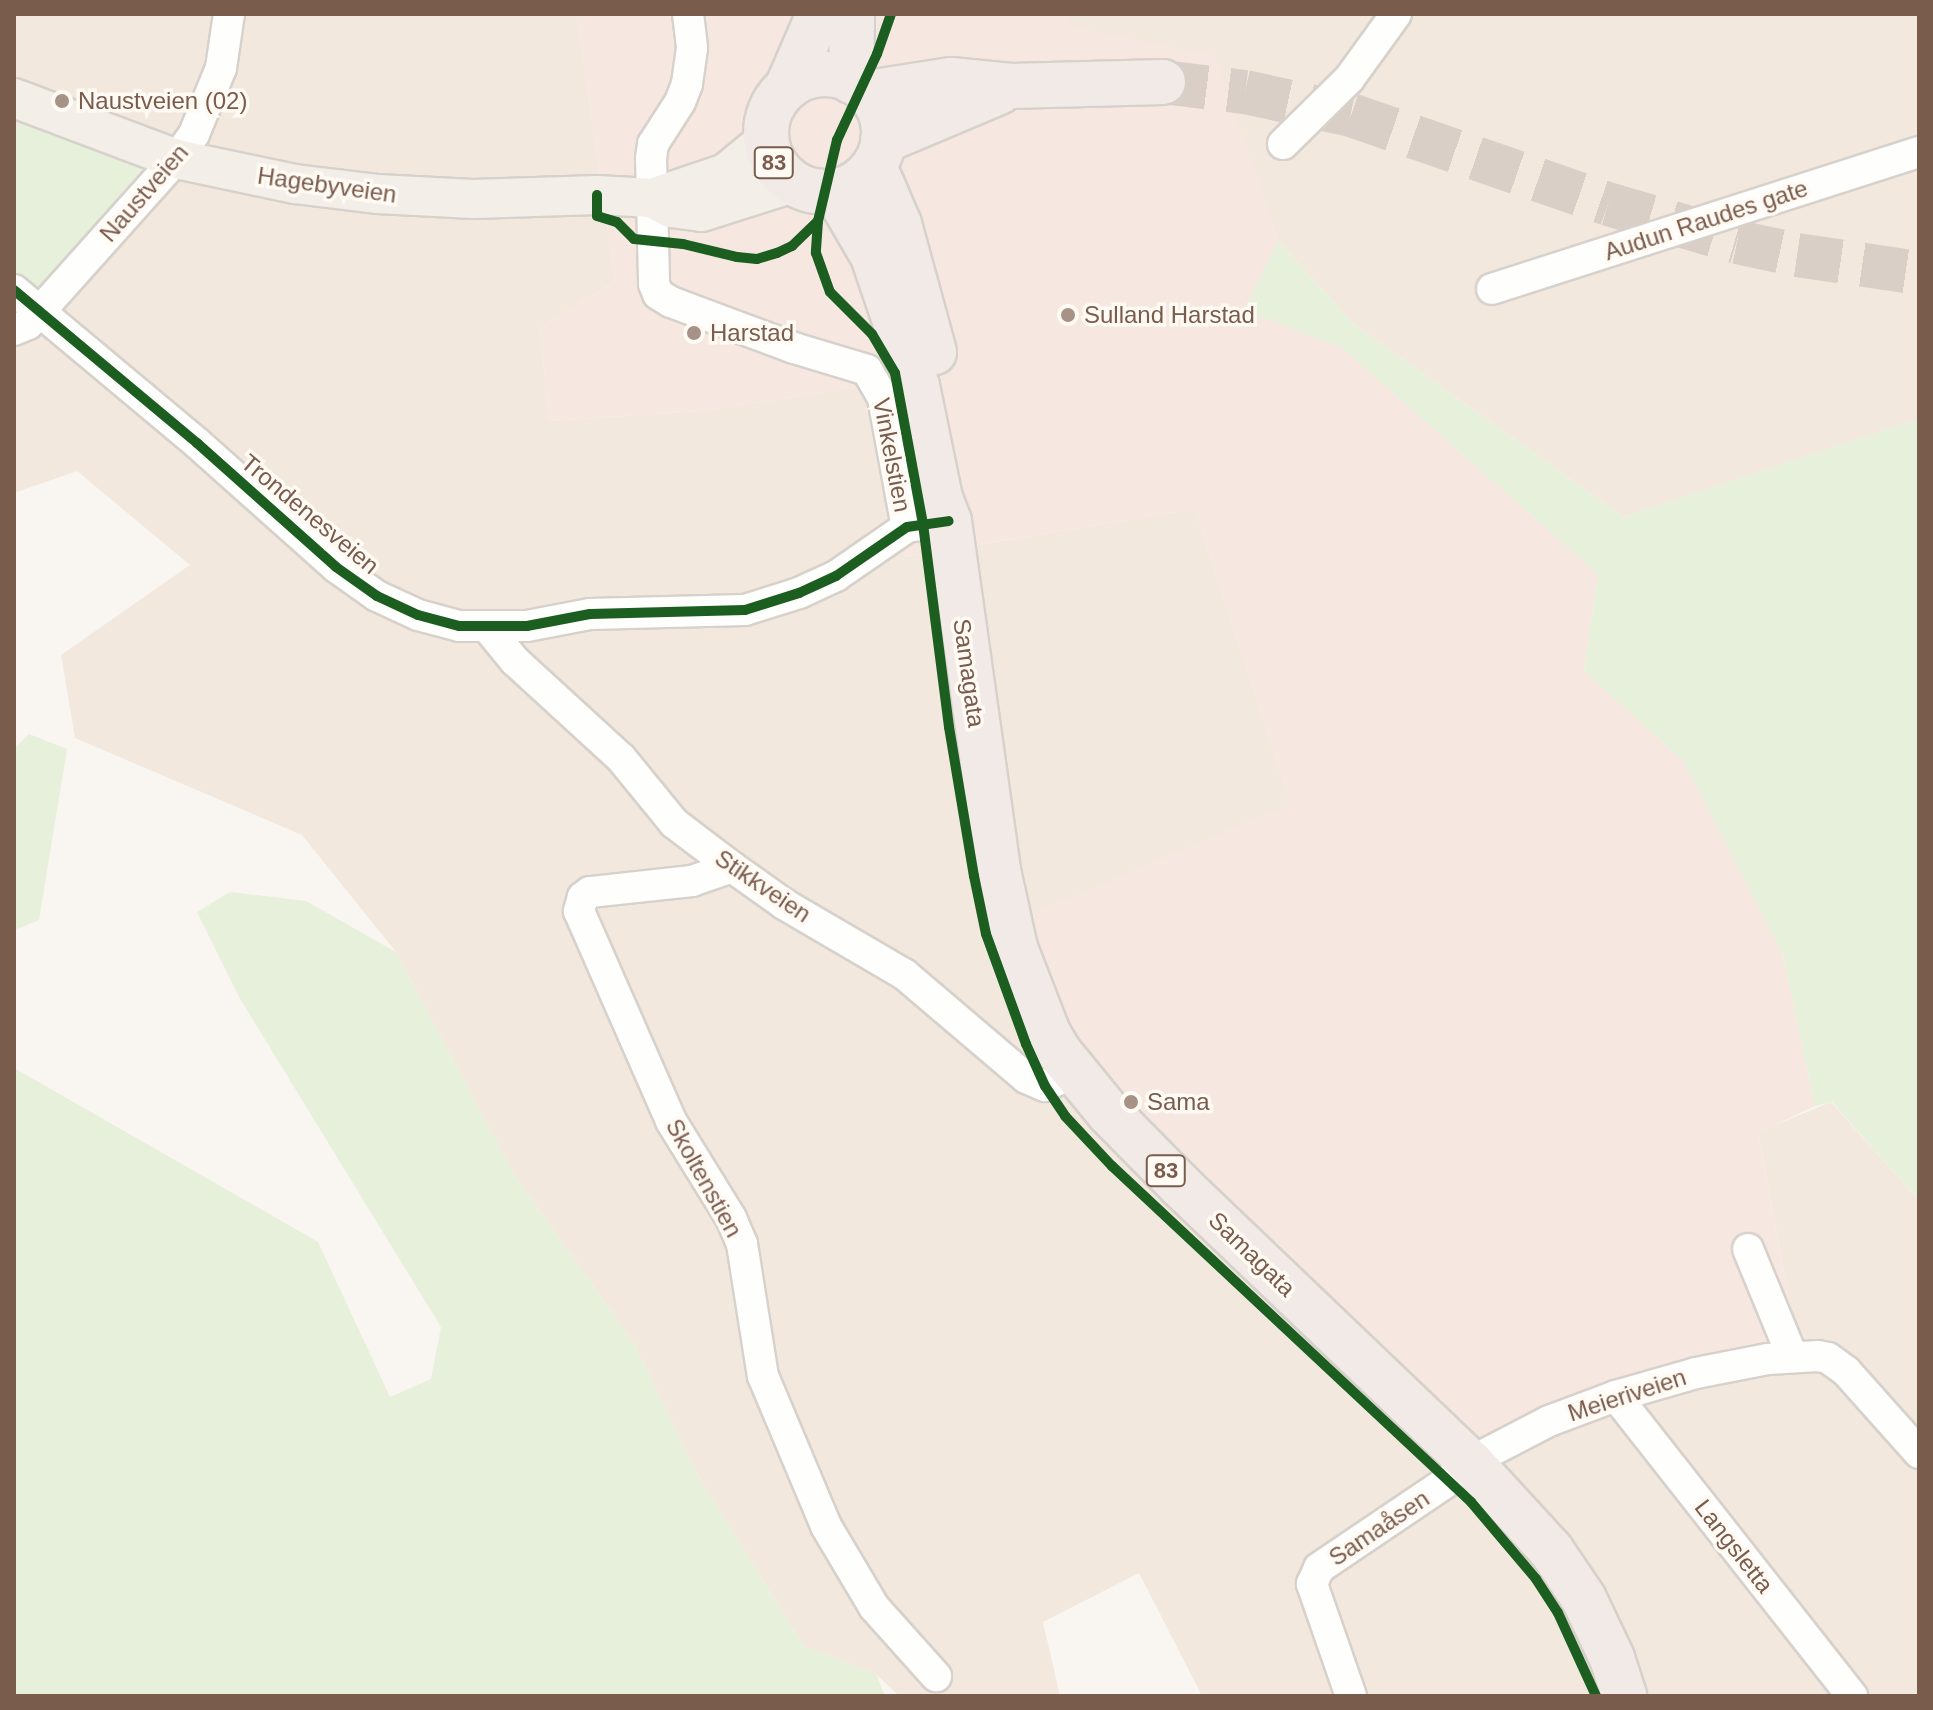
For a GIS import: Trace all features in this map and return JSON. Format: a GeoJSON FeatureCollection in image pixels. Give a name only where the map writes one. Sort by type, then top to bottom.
{"type":"FeatureCollection","features":[{"type":"Feature","properties":{"kind":"highway","name":"83"},"geometry":{"type":"LineString","coordinates":[[819,14],[787,88],[768,117],[766,140],[775,165],[793,183],[821,192],[835,191]]}},
{"type":"Feature","properties":{"kind":"highway","name":"83"},"geometry":{"type":"LineString","coordinates":[[852,14],[860,87],[881,115],[879,153]]}},
{"type":"Feature","properties":{"kind":"highway"},"geometry":{"type":"LineString","coordinates":[[787,88],[810,76],[824,74],[860,87],[951,80],[1011,86],[1163,82]]}},
{"type":"Feature","properties":{"kind":"highway"},"geometry":{"type":"LineString","coordinates":[[835,191],[857,183],[879,153],[1011,86]]}},
{"type":"Feature","properties":{"kind":"highway","name":"Samagata"},"geometry":{"type":"LineString","coordinates":[[879,153],[931,335],[949,440],[952,507],[949,521]]}},
{"type":"Feature","properties":{"kind":"highway","name":"Samagata"},"geometry":{"type":"LineString","coordinates":[[835,191],[857,223],[886,290],[917,386],[940,498],[949,521],[987,801],[1007,913],[1027,983],[1048,1033],[1075,1072],[1181,1186],[1470,1462],[1551,1550],[1584,1599],[1612,1658],[1624,1696]]}},
{"type":"Feature","properties":{"kind":"main road","name":"Hagebyveien"},"geometry":{"type":"LineString","coordinates":[[14,98],[176,159],[295,184],[378,194],[473,199],[569,195],[652,198],[726,173],[766,140]]}},
{"type":"Feature","properties":{"kind":"main road","name":"Hagebyveien"},"geometry":{"type":"LineString","coordinates":[[652,198],[671,208],[702,212],[793,183]]}},
{"type":"Feature","properties":{"kind":"street","name":"Naustveien"},"geometry":{"type":"LineString","coordinates":[[14,330],[28,324],[41,310],[176,159],[194,134],[221,68],[229,14]]}},
{"type":"Feature","properties":{"kind":"street"},"geometry":{"type":"LineString","coordinates":[[652,198],[653,144],[680,102],[691,67],[688,14]]}},
{"type":"Feature","properties":{"kind":"street"},"geometry":{"type":"LineString","coordinates":[[1283,144],[1349,79],[1396,14]]}},
{"type":"Feature","properties":{"kind":"street","name":"Audun Raudes gate"},"geometry":{"type":"LineString","coordinates":[[1492,289],[1919,152]]}},
{"type":"Feature","properties":{"kind":"street","name":"Vinkelstien"},"geometry":{"type":"LineString","coordinates":[[652,198],[652,270],[658,294],[794,348],[867,370],[877,383],[907,527]]}},
{"type":"Feature","properties":{"kind":"street","name":"Trondenesveien"},"geometry":{"type":"LineString","coordinates":[[14,290],[197,443],[292,530],[377,596],[418,615],[459,626],[527,626],[590,614],[745,610],[799,593],[836,576],[907,527],[949,521]]}},
{"type":"Feature","properties":{"kind":"street","name":"Stikkveien"},"geometry":{"type":"LineString","coordinates":[[487,627],[515,661],[621,758],[674,823],[732,867],[784,904],[904,974],[1026,1078],[1045,1086],[1075,1072]]}},
{"type":"Feature","properties":{"kind":"street","name":"Skoltenstien"},"geometry":{"type":"LineString","coordinates":[[732,867],[692,881],[590,892],[583,897],[579,911],[671,1121],[731,1218],[742,1244],[763,1376],[826,1526],[874,1607],[936,1676]]}},
{"type":"Feature","properties":{"kind":"street"},"geometry":{"type":"LineString","coordinates":[[1748,1249],[1792,1356]]}},
{"type":"Feature","properties":{"kind":"street","name":"Meieriveien"},"geometry":{"type":"LineString","coordinates":[[1470,1462],[1549,1421],[1616,1396],[1696,1373],[1792,1356],[1828,1358],[1846,1371],[1919,1453]]}},
{"type":"Feature","properties":{"kind":"street","name":"Langsletta"},"geometry":{"type":"LineString","coordinates":[[1616,1396],[1852,1696]]}},
{"type":"Feature","properties":{"kind":"street","name":"Samaåsen"},"geometry":{"type":"LineString","coordinates":[[1351,1696],[1312,1584],[1319,1568],[1448,1481],[1470,1462]]}},
{"type":"Feature","properties":{"kind":"shaded area"},"geometry":{"type":"Polygon","coordinates":[[[14,14],[577,14],[615,281],[540,328],[549,421],[702,411],[877,384],[904,557],[1195,509],[1291,805],[1006,926],[1607,1407],[1798,1347],[1758,1132],[1831,1102],[1919,1200],[1919,1696],[1202,1696],[1139,1573],[1043,1622],[1060,1696],[899,1696],[876,1674],[804,1646],[698,1476],[635,1345],[513,1173],[396,952],[302,835],[75,738],[61,655],[190,565],[77,471],[14,493],[14,14]]]}},
{"type":"Feature","properties":{"kind":"shaded area"},"geometry":{"type":"Polygon","coordinates":[[[577,14],[1069,14],[1070,27],[1215,56],[1278,241],[1245,310],[1342,348],[1598,574],[1584,671],[1684,762],[1783,955],[1815,1106],[1758,1133],[1798,1347],[1607,1407],[1463,1478],[1044,1057],[1005,926],[1291,805],[1195,509],[903,557],[877,384],[702,411],[549,421],[540,328],[615,281],[577,14]]]}},
{"type":"Feature","properties":{"kind":"shaded area"},"geometry":{"type":"Polygon","coordinates":[[[1069,14],[1919,14],[1919,419],[1624,517],[1354,324],[1278,241],[1214,56],[1069,27],[1069,14]]]}},
{"type":"Feature","properties":{"kind":"green space"},"geometry":{"type":"Polygon","coordinates":[[[24,119],[146,166],[149,175],[42,290],[33,290],[14,276],[14,133],[24,119]]]}},
{"type":"Feature","properties":{"kind":"green space"},"geometry":{"type":"Polygon","coordinates":[[[1278,241],[1354,324],[1624,517],[1919,419],[1919,1200],[1832,1102],[1815,1106],[1783,955],[1684,762],[1584,671],[1598,574],[1342,348],[1244,310],[1278,241]]]}},
{"type":"Feature","properties":{"kind":"green space"},"geometry":{"type":"Polygon","coordinates":[[[29,734],[67,749],[39,920],[14,930],[14,749],[29,734]]]}},
{"type":"Feature","properties":{"kind":"green space"},"geometry":{"type":"Polygon","coordinates":[[[230,892],[306,901],[396,952],[513,1173],[635,1345],[698,1476],[804,1646],[876,1674],[885,1696],[14,1696],[14,1068],[318,1242],[390,1397],[431,1379],[441,1327],[239,997],[197,912],[230,892]]]}},
{"type":"Feature","properties":{"kind":"tunnel"},"geometry":{"type":"LineString","coordinates":[[1163,82],[1245,92],[1351,115],[1608,204],[1737,242],[1797,255],[1919,273]]}},
{"type":"Feature","properties":{"kind":"cycle path"},"geometry":{"type":"LineString","coordinates":[[891,14],[877,54],[837,140],[818,221],[816,253],[830,292],[872,334],[895,373],[923,524],[949,727],[974,876],[986,934],[1026,1044],[1045,1086],[1065,1116],[1112,1166],[1471,1502],[1536,1579],[1558,1613],[1596,1696]]}},
{"type":"Feature","properties":{"kind":"cycle path"},"geometry":{"type":"LineString","coordinates":[[597,195],[597,216],[617,222],[634,239],[683,244],[737,257],[757,259],[777,253],[792,246],[818,221]]}},
{"type":"Feature","properties":{"kind":"cycle path"},"geometry":{"type":"LineString","coordinates":[[14,290],[197,443],[336,567],[377,596],[418,615],[459,626],[527,626],[590,614],[745,610],[799,593],[836,576],[907,527],[949,521]]}},
{"type":"Feature","properties":{"kind":"place","name":"Naustveien (02)"},"geometry":{"type":"Point","coordinates":[62,101]}},
{"type":"Feature","properties":{"kind":"place","name":"Sulland Harstad"},"geometry":{"type":"Point","coordinates":[1068,315]}},
{"type":"Feature","properties":{"kind":"place","name":"Harstad"},"geometry":{"type":"Point","coordinates":[694,333]}},
{"type":"Feature","properties":{"kind":"place","name":"Sama"},"geometry":{"type":"Point","coordinates":[1131,1102]}}]}
